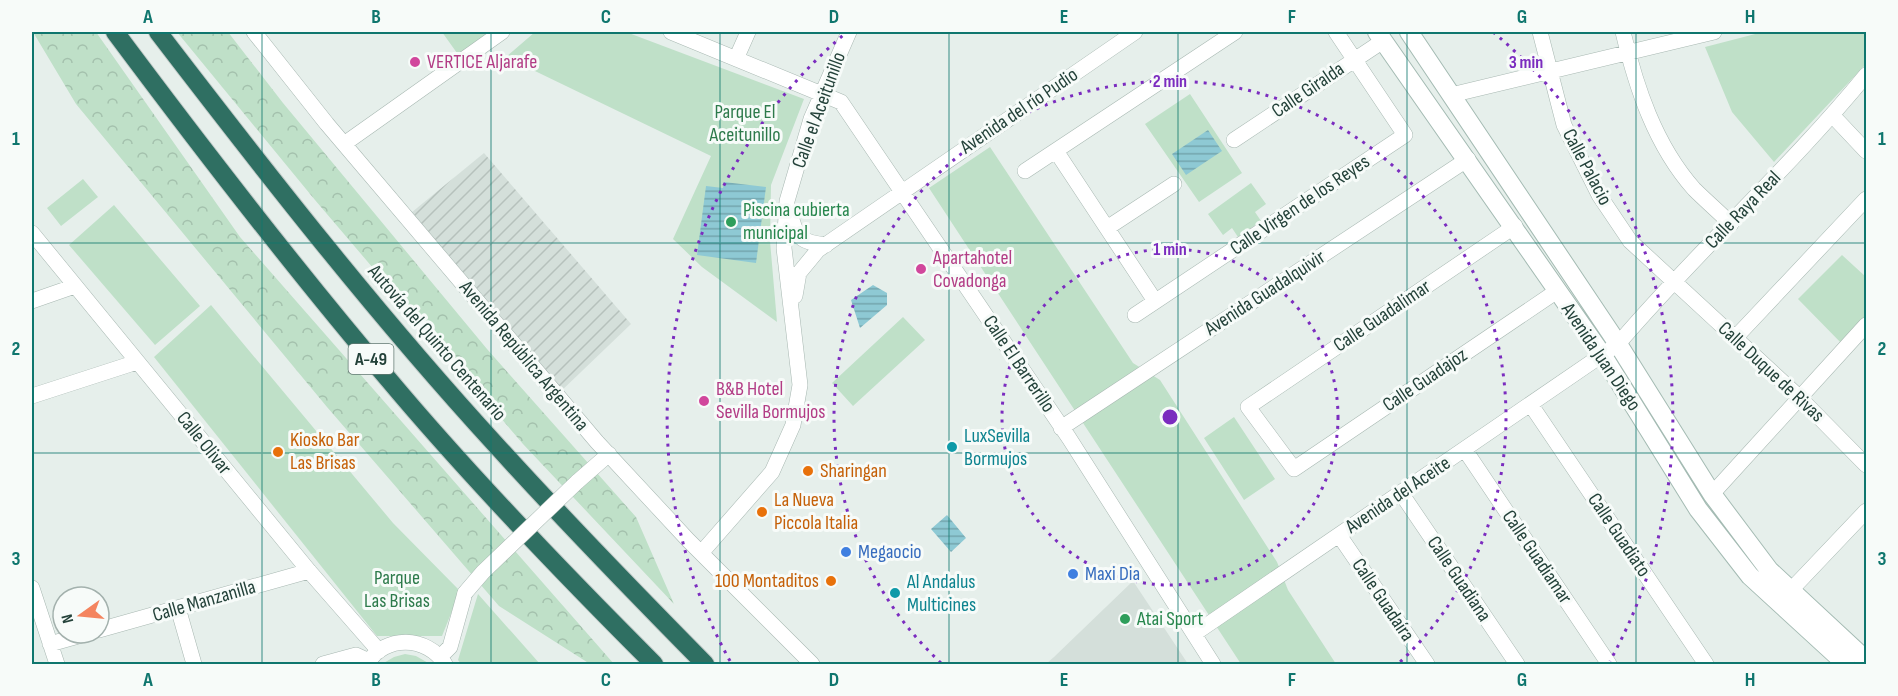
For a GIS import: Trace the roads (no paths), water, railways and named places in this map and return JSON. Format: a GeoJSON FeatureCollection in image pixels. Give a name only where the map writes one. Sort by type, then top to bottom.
{"type":"FeatureCollection","features":[{"type":"Feature","properties":{"kind":"highway","name":"A-49"},"geometry":{"type":"LineString","coordinates":[[115,32],[271,237],[390,382],[519,524],[654,664]]}},
{"type":"Feature","properties":{"kind":"highway","name":"Autovía del Quinto Centenario"},"geometry":{"type":"LineString","coordinates":[[158,32],[286,199],[374,306],[495,444],[705,664]]}},
{"type":"Feature","properties":{"kind":"street","name":"Avenida República Argentina"},"geometry":{"type":"LineString","coordinates":[[254,32],[344,144],[609,454],[812,664]]}},
{"type":"Feature","properties":{"kind":"street"},"geometry":{"type":"LineString","coordinates":[[344,144],[502,32]]}},
{"type":"Feature","properties":{"kind":"street","name":"Calle El Barrerillo"},"geometry":{"type":"LineString","coordinates":[[671,32],[841,102],[903,190],[1061,428],[1213,664]]}},
{"type":"Feature","properties":{"kind":"street"},"geometry":{"type":"LineString","coordinates":[[736,59],[748,32]]}},
{"type":"Feature","properties":{"kind":"street","name":"Calle el Aceitunillo"},"geometry":{"type":"LineString","coordinates":[[702,552],[772,472],[794,425],[800,385],[784,248],[787,201],[811,119],[849,32]]}},
{"type":"Feature","properties":{"kind":"street","name":"Avenida del río Pudio"},"geometry":{"type":"LineString","coordinates":[[792,308],[799,273],[826,245],[1135,32]]}},
{"type":"Feature","properties":{"kind":"street"},"geometry":{"type":"LineString","coordinates":[[1025,171],[1235,32]]}},
{"type":"Feature","properties":{"kind":"street"},"geometry":{"type":"LineString","coordinates":[[1336,32],[1355,60]]}},
{"type":"Feature","properties":{"kind":"street","name":"Avenida Juan Diego"},"geometry":{"type":"LineString","coordinates":[[1408,32],[1618,344],[1712,494],[1769,570],[1866,660]]}},
{"type":"Feature","properties":{"kind":"street","name":"Calle Palacio"},"geometry":{"type":"LineString","coordinates":[[1540,32],[1564,125],[1599,195],[1630,241],[1673,282]]}},
{"type":"Feature","properties":{"kind":"street"},"geometry":{"type":"LineString","coordinates":[[1623,32],[1643,101],[1664,147],[1694,188],[1731,224]]}},
{"type":"Feature","properties":{"kind":"street"},"geometry":{"type":"LineString","coordinates":[[1451,95],[1710,32]]}},
{"type":"Feature","properties":{"kind":"street","name":"Calle Giralda"},"geometry":{"type":"LineString","coordinates":[[1234,140],[1355,60],[1380,36]]}},
{"type":"Feature","properties":{"kind":"street","name":"Avenida Juan Diego"},"geometry":{"type":"LineString","coordinates":[[1380,36],[1515,226],[1603,356],[1698,509],[1750,576],[1846,664]]}},
{"type":"Feature","properties":{"kind":"street","name":"Calle Virgen de los Reyes"},"geometry":{"type":"LineString","coordinates":[[1135,315],[1405,135],[1355,60]]}},
{"type":"Feature","properties":{"kind":"street","name":"Calle Raya Real"},"geometry":{"type":"LineString","coordinates":[[1603,356],[1618,344],[1673,282],[1833,116],[1866,75]]}},
{"type":"Feature","properties":{"kind":"street"},"geometry":{"type":"LineString","coordinates":[[1833,116],[1866,151]]}},
{"type":"Feature","properties":{"kind":"street"},"geometry":{"type":"LineString","coordinates":[[1056,151],[1155,301]]}},
{"type":"Feature","properties":{"kind":"street","name":"Avenida Guadalquivir"},"geometry":{"type":"LineString","coordinates":[[1061,428],[1468,159]]}},
{"type":"Feature","properties":{"kind":"street"},"geometry":{"type":"LineString","coordinates":[[1107,228],[1174,184]]}},
{"type":"Feature","properties":{"kind":"street"},"geometry":{"type":"LineString","coordinates":[[1735,338],[1866,200]]}},
{"type":"Feature","properties":{"kind":"street"},"geometry":{"type":"LineString","coordinates":[[787,201],[794,230],[806,242],[826,245]]}},
{"type":"Feature","properties":{"kind":"street","name":"Calle Guadalimar"},"geometry":{"type":"LineString","coordinates":[[1294,469],[1248,407],[1515,226]]}},
{"type":"Feature","properties":{"kind":"street","name":"Calle Olivar"},"geometry":{"type":"LineString","coordinates":[[32,233],[309,571],[371,659]]}},
{"type":"Feature","properties":{"kind":"street","name":"Calle Duque de Rivas"},"geometry":{"type":"LineString","coordinates":[[1673,282],[1799,397],[1866,465]]}},
{"type":"Feature","properties":{"kind":"street"},"geometry":{"type":"LineString","coordinates":[[32,301],[75,286]]}},
{"type":"Feature","properties":{"kind":"street","name":"Calle Guadajoz"},"geometry":{"type":"LineString","coordinates":[[1294,469],[1557,291]]}},
{"type":"Feature","properties":{"kind":"street"},"geometry":{"type":"LineString","coordinates":[[1712,494],[1866,325]]}},
{"type":"Feature","properties":{"kind":"street","name":"Avenida del Aceite"},"geometry":{"type":"LineString","coordinates":[[1194,634],[1603,356]]}},
{"type":"Feature","properties":{"kind":"street"},"geometry":{"type":"LineString","coordinates":[[32,396],[137,362]]}},
{"type":"Feature","properties":{"kind":"street","name":"Calle Guadiato"},"geometry":{"type":"LineString","coordinates":[[1531,405],[1706,664]]}},
{"type":"Feature","properties":{"kind":"street","name":"Calle Guadiamar"},"geometry":{"type":"LineString","coordinates":[[1465,450],[1609,664]]}},
{"type":"Feature","properties":{"kind":"street"},"geometry":{"type":"LineString","coordinates":[[323,664],[356,654],[371,659],[391,645],[411,642],[430,648],[443,661],[450,647],[465,593],[483,572],[609,454]]}},
{"type":"Feature","properties":{"kind":"street","name":"Calle Guadiana"},"geometry":{"type":"LineString","coordinates":[[1401,493],[1517,664]]}},
{"type":"Feature","properties":{"kind":"street"},"geometry":{"type":"LineString","coordinates":[[1791,590],[1866,511]]}},
{"type":"Feature","properties":{"kind":"street","name":"Calle Guadaíra"},"geometry":{"type":"LineString","coordinates":[[1339,535],[1427,664]]}},
{"type":"Feature","properties":{"kind":"street","name":"Calle Manzanilla"},"geometry":{"type":"LineString","coordinates":[[111,627],[309,571]]}},
{"type":"Feature","properties":{"kind":"street"},"geometry":{"type":"LineString","coordinates":[[32,588],[57,664]]}},
{"type":"Feature","properties":{"kind":"street"},"geometry":{"type":"LineString","coordinates":[[178,608],[194,664]]}},
{"type":"Feature","properties":{"kind":"water"},"geometry":{"type":"Polygon","coordinates":[[[1208,130],[1222,151],[1186,175],[1172,154],[1208,130]]]}},
{"type":"Feature","properties":{"kind":"water","name":"Piscina cubierta municipal"},"geometry":{"type":"Polygon","coordinates":[[[724,182],[766,187],[756,263],[697,255],[706,186],[723,188],[724,182]]]}},
{"type":"Feature","properties":{"kind":"water"},"geometry":{"type":"Polygon","coordinates":[[[873,285],[887,293],[887,305],[860,328],[851,300],[873,285]]]}},
{"type":"Feature","properties":{"kind":"water"},"geometry":{"type":"Polygon","coordinates":[[[947,515],[966,538],[951,552],[931,529],[947,515]]]}},
{"type":"Feature","properties":{"kind":"place","name":"VERTICE Aljarafe"},"geometry":{"type":"Point","coordinates":[415,62]}},
{"type":"Feature","properties":{"kind":"place","name":"Piscina cubierta municipal"},"geometry":{"type":"Point","coordinates":[731,222]}},
{"type":"Feature","properties":{"kind":"place","name":"Apartahotel Covadonga"},"geometry":{"type":"Point","coordinates":[921,269]}},
{"type":"Feature","properties":{"kind":"place","name":"B&B Hotel Sevilla Bormujos"},"geometry":{"type":"Point","coordinates":[704,401]}},
{"type":"Feature","properties":{"kind":"place","name":"LuxSevilla Bormujos"},"geometry":{"type":"Point","coordinates":[952,447]}},
{"type":"Feature","properties":{"kind":"place","name":"Kiosko Bar Las Brisas"},"geometry":{"type":"Point","coordinates":[278,452]}},
{"type":"Feature","properties":{"kind":"place","name":"Sharingan"},"geometry":{"type":"Point","coordinates":[808,471]}},
{"type":"Feature","properties":{"kind":"place","name":"La Nueva Piccola Italia"},"geometry":{"type":"Point","coordinates":[762,512]}},
{"type":"Feature","properties":{"kind":"place","name":"Megaocio"},"geometry":{"type":"Point","coordinates":[846,552]}},
{"type":"Feature","properties":{"kind":"place","name":"Maxi Dia"},"geometry":{"type":"Point","coordinates":[1073,574]}},
{"type":"Feature","properties":{"kind":"place","name":"100 Montaditos"},"geometry":{"type":"Point","coordinates":[831,581]}},
{"type":"Feature","properties":{"kind":"place","name":"Al Andalus Multicines"},"geometry":{"type":"Point","coordinates":[895,593]}},
{"type":"Feature","properties":{"kind":"place","name":"Atai Sport"},"geometry":{"type":"Point","coordinates":[1125,619]}},
{"type":"Feature","properties":{"kind":"park label","name":"Parque El Aceitunillo"},"geometry":{"type":"Point","coordinates":[745,124]}},
{"type":"Feature","properties":{"kind":"park label","name":"Parque Las Brisas"},"geometry":{"type":"Point","coordinates":[397,590]}}]}
